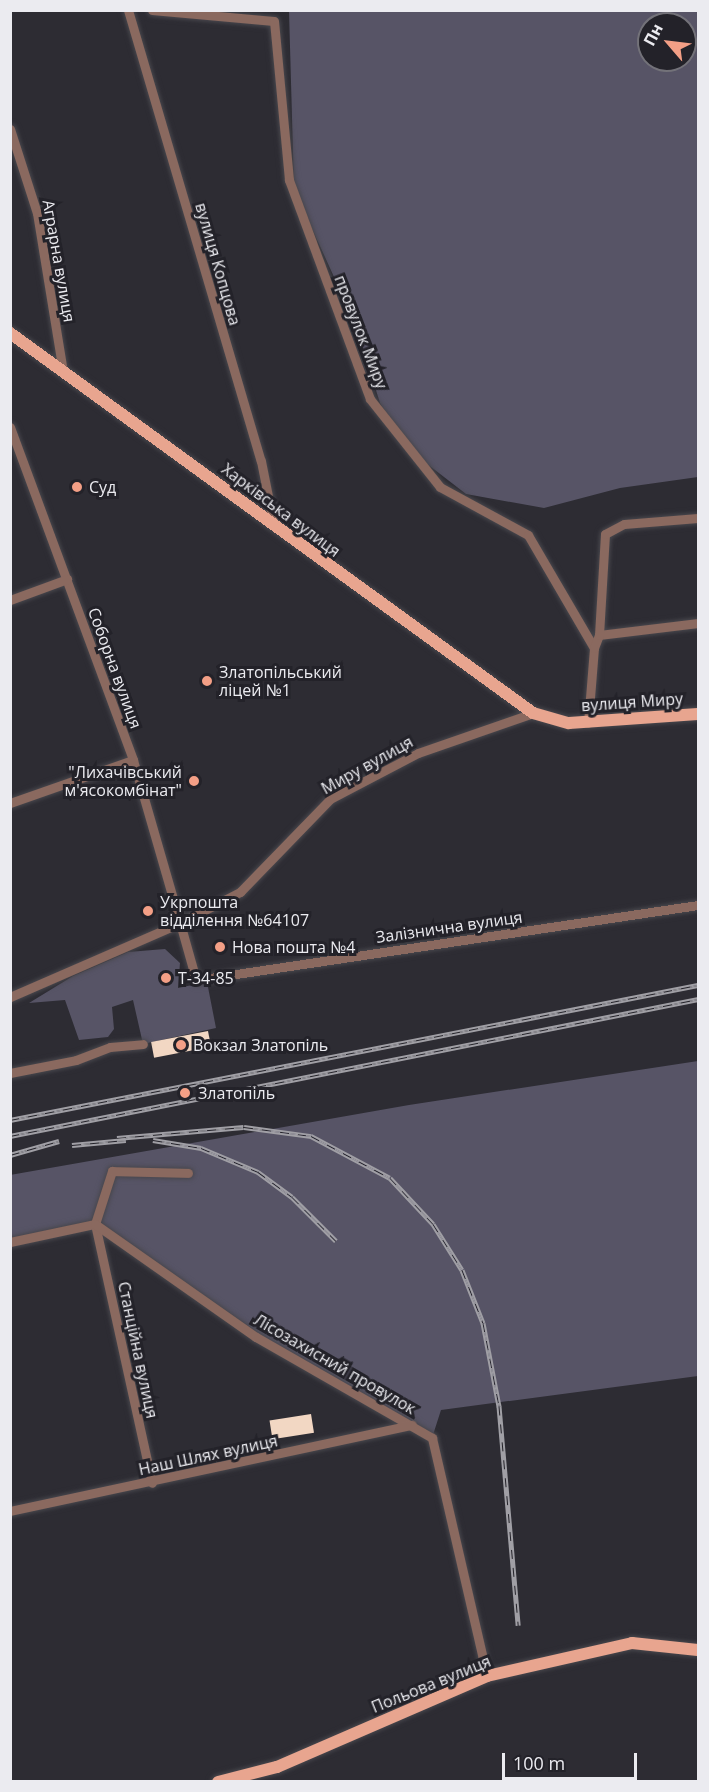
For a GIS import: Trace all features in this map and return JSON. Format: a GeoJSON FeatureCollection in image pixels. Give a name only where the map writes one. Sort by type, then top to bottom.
{"type":"FeatureCollection","features":[{"type":"Feature","properties":{"kind":"main road","name":"Харківська вулиця"},"geometry":{"type":"LineString","coordinates":[[10,333],[62,366],[274,528],[533,713]]}},
{"type":"Feature","properties":{"kind":"main road","name":"вулиця Миру"},"geometry":{"type":"LineString","coordinates":[[533,713],[569,723],[699,714]]}},
{"type":"Feature","properties":{"kind":"main road","name":"Польова вулиця"},"geometry":{"type":"LineString","coordinates":[[218,1782],[277,1767],[487,1676],[632,1644],[699,1650]]}},
{"type":"Feature","properties":{"kind":"street","name":"вулиця Копцова"},"geometry":{"type":"LineString","coordinates":[[128,10],[261,461],[274,528]]}},
{"type":"Feature","properties":{"kind":"street","name":"провулок Миру"},"geometry":{"type":"LineString","coordinates":[[152,10],[274,21],[289,180],[370,399],[440,487],[528,535],[594,648]]}},
{"type":"Feature","properties":{"kind":"street","name":"Аграрна вулиця"},"geometry":{"type":"LineString","coordinates":[[10,129],[37,213],[62,366]]}},
{"type":"Feature","properties":{"kind":"street","name":"Соборна вулиця"},"geometry":{"type":"LineString","coordinates":[[10,427],[133,760],[180,923]]}},
{"type":"Feature","properties":{"kind":"street"},"geometry":{"type":"LineString","coordinates":[[588,723],[594,648],[599,635],[605,534],[624,524],[699,518]]}},
{"type":"Feature","properties":{"kind":"street"},"geometry":{"type":"LineString","coordinates":[[10,600],[67,579]]}},
{"type":"Feature","properties":{"kind":"street"},"geometry":{"type":"LineString","coordinates":[[599,635],[699,623]]}},
{"type":"Feature","properties":{"kind":"street","name":"Миру вулиця"},"geometry":{"type":"LineString","coordinates":[[180,923],[240,892],[330,799],[418,753],[533,713]]}},
{"type":"Feature","properties":{"kind":"street"},"geometry":{"type":"LineString","coordinates":[[10,802],[133,760]]}},
{"type":"Feature","properties":{"kind":"street","name":"Залізнична вулиця"},"geometry":{"type":"LineString","coordinates":[[180,923],[195,980],[699,905]]}},
{"type":"Feature","properties":{"kind":"street"},"geometry":{"type":"LineString","coordinates":[[10,997],[180,923]]}},
{"type":"Feature","properties":{"kind":"street"},"geometry":{"type":"LineString","coordinates":[[10,1074],[76,1060],[110,1047],[143,1044]]}},
{"type":"Feature","properties":{"kind":"street"},"geometry":{"type":"LineString","coordinates":[[10,1242],[95,1224],[112,1171],[188,1173]]}},
{"type":"Feature","properties":{"kind":"street","name":"Лісозахисний провулок"},"geometry":{"type":"LineString","coordinates":[[95,1224],[256,1338],[432,1438],[487,1676]]}},
{"type":"Feature","properties":{"kind":"street","name":"Станційна вулиця"},"geometry":{"type":"LineString","coordinates":[[95,1224],[152,1483]]}},
{"type":"Feature","properties":{"kind":"street","name":"Наш Шлях вулиця"},"geometry":{"type":"LineString","coordinates":[[10,1511],[152,1483],[412,1425]]}},
{"type":"Feature","properties":{"kind":"shaded area"},"geometry":{"type":"Polygon","coordinates":[[[289,11],[698,11],[698,477],[620,488],[544,508],[466,494],[409,450],[380,403],[354,321],[294,189],[289,11]]]}},
{"type":"Feature","properties":{"kind":"shaded area"},"geometry":{"type":"Polygon","coordinates":[[[165,949],[180,963],[178,988],[207,982],[216,1028],[143,1044],[133,1000],[112,1007],[114,1029],[108,1037],[79,1040],[65,1000],[29,1003],[73,976],[128,952],[165,949]]]}},
{"type":"Feature","properties":{"kind":"shaded area"},"geometry":{"type":"Polygon","coordinates":[[[698,1061],[698,1376],[441,1410],[432,1438],[256,1337],[95,1224],[11,1242],[10,1175],[409,1105],[698,1061]]]}},
{"type":"Feature","properties":{"kind":"building","name":"Вокзал Златопіль"},"geometry":{"type":"Polygon","coordinates":[[[208,1031],[211,1047],[154,1058],[151,1042],[208,1031]]]}},
{"type":"Feature","properties":{"kind":"building"},"geometry":{"type":"Polygon","coordinates":[[[311,1414],[314,1433],[272,1439],[270,1421],[311,1414]]]}},
{"type":"Feature","properties":{"kind":"railway"},"geometry":{"type":"LineString","coordinates":[[10,1120],[698,985]]}},
{"type":"Feature","properties":{"kind":"railway"},"geometry":{"type":"LineString","coordinates":[[10,1136],[698,999]]}},
{"type":"Feature","properties":{"kind":"railway"},"geometry":{"type":"LineString","coordinates":[[117,1138],[244,1127],[311,1136],[390,1178],[433,1224],[462,1270],[483,1323],[499,1406],[518,1625]]}},
{"type":"Feature","properties":{"kind":"railway"},"geometry":{"type":"LineString","coordinates":[[72,1145],[126,1140]]}},
{"type":"Feature","properties":{"kind":"railway"},"geometry":{"type":"LineString","coordinates":[[153,1140],[201,1148],[258,1172],[292,1197],[336,1241]]}},
{"type":"Feature","properties":{"kind":"railway"},"geometry":{"type":"LineString","coordinates":[[10,1155],[59,1141]]}},
{"type":"Feature","properties":{"kind":"place","name":"Суд"},"geometry":{"type":"Point","coordinates":[77,487]}},
{"type":"Feature","properties":{"kind":"place","name":"Златопільський ліцей №1"},"geometry":{"type":"Point","coordinates":[207,681]}},
{"type":"Feature","properties":{"kind":"place","name":"\"Лихачівський м'ясокомбінат\""},"geometry":{"type":"Point","coordinates":[194,781]}},
{"type":"Feature","properties":{"kind":"place","name":"Укрпошта відділення №64107"},"geometry":{"type":"Point","coordinates":[148,911]}},
{"type":"Feature","properties":{"kind":"place","name":"Нова пошта №4"},"geometry":{"type":"Point","coordinates":[220,947]}},
{"type":"Feature","properties":{"kind":"place","name":"Т-34-85"},"geometry":{"type":"Point","coordinates":[166,978]}},
{"type":"Feature","properties":{"kind":"place","name":"Вокзал Златопіль"},"geometry":{"type":"Point","coordinates":[181,1045]}},
{"type":"Feature","properties":{"kind":"place","name":"Златопіль"},"geometry":{"type":"Point","coordinates":[185,1093]}}]}
